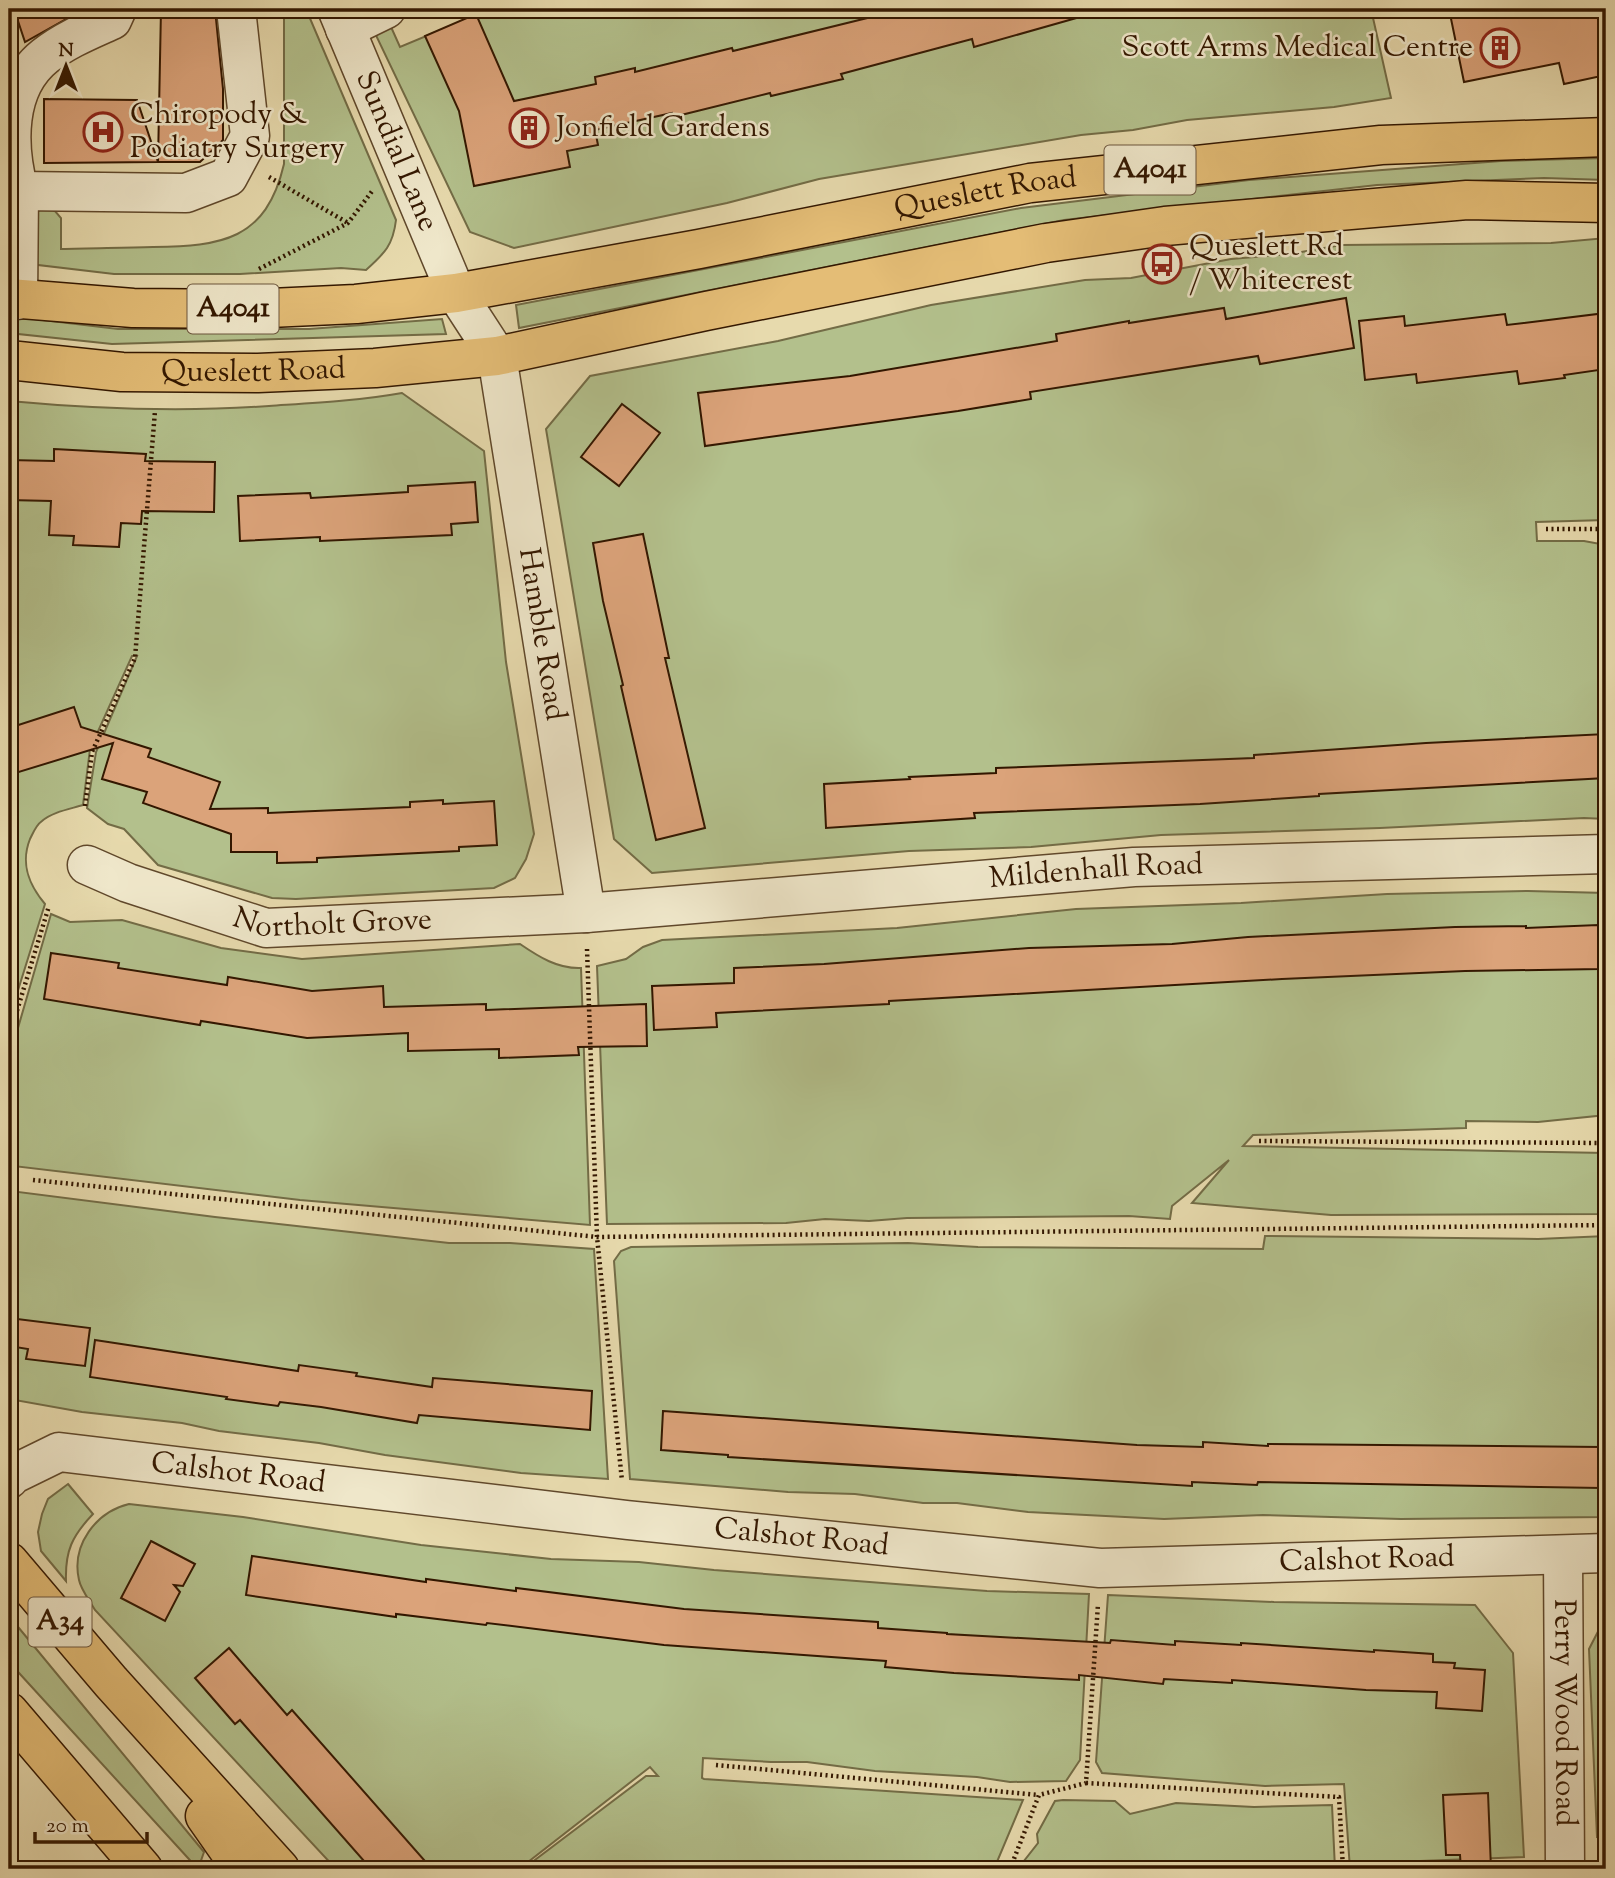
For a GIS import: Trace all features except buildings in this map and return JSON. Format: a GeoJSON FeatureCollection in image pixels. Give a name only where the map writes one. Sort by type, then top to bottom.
{"type":"FeatureCollection","features":[{"type":"Feature","properties":{"kind":"highway","name":"Queslett Road"},"geometry":{"type":"LineString","coordinates":[[14,299],[133,308],[335,306],[456,293],[699,249],[1030,183],[1381,145],[1606,137]]}},
{"type":"Feature","properties":{"kind":"highway","name":"Queslett Road"},"geometry":{"type":"LineString","coordinates":[[9,360],[122,372],[258,373],[375,368],[497,356],[1046,243],[1165,226],[1467,200],[1606,203]]}},
{"type":"Feature","properties":{"kind":"highway","name":"A34"},"geometry":{"type":"LineString","coordinates":[[9,1562],[111,1682],[280,1869]]}},
{"type":"Feature","properties":{"kind":"highway"},"geometry":{"type":"LineString","coordinates":[[111,1682],[242,1869]]}},
{"type":"Feature","properties":{"kind":"highway"},"geometry":{"type":"LineString","coordinates":[[9,1712],[142,1869]]}},
{"type":"Feature","properties":{"kind":"street"},"geometry":{"type":"LineString","coordinates":[[14,299],[19,191],[12,164],[11,121],[20,87],[44,57],[82,33],[112,20],[117,9]]}},
{"type":"Feature","properties":{"kind":"street"},"geometry":{"type":"LineString","coordinates":[[19,191],[186,193],[228,177],[250,136],[236,9]]}},
{"type":"Feature","properties":{"kind":"street"},"geometry":{"type":"LineString","coordinates":[[341,19],[386,9]]}},
{"type":"Feature","properties":{"kind":"street","name":"Sundial Lane"},"geometry":{"type":"LineString","coordinates":[[341,19],[456,293]]}},
{"type":"Feature","properties":{"kind":"street"},"geometry":{"type":"LineString","coordinates":[[456,293],[497,356]]}},
{"type":"Feature","properties":{"kind":"street","name":"Hamble Road"},"geometry":{"type":"LineString","coordinates":[[497,356],[586,913]]}},
{"type":"Feature","properties":{"kind":"street","name":"Mildenhall Road"},"geometry":{"type":"LineString","coordinates":[[586,913],[1134,867],[1606,854]]}},
{"type":"Feature","properties":{"kind":"street","name":"Northolt Grove"},"geometry":{"type":"LineString","coordinates":[[87,865],[128,883],[266,928],[586,913]]}},
{"type":"Feature","properties":{"kind":"street","name":"Calshot Road"},"geometry":{"type":"LineString","coordinates":[[9,1479],[59,1452],[626,1520],[1100,1568],[1606,1553]]}},
{"type":"Feature","properties":{"kind":"street","name":"Perry Wood Road"},"geometry":{"type":"LineString","coordinates":[[1563,1555],[1565,1869]]}},
{"type":"Feature","properties":{"kind":"path"},"geometry":{"type":"LineString","coordinates":[[255,308],[259,268],[348,223],[398,156]]}},
{"type":"Feature","properties":{"kind":"path"},"geometry":{"type":"LineString","coordinates":[[238,159],[348,223]]}},
{"type":"Feature","properties":{"kind":"path"},"geometry":{"type":"LineString","coordinates":[[85,806],[92,752],[135,658],[156,407]]}},
{"type":"Feature","properties":{"kind":"path"},"geometry":{"type":"LineString","coordinates":[[1546,528],[1606,529]]}},
{"type":"Feature","properties":{"kind":"path"},"geometry":{"type":"LineString","coordinates":[[9,1037],[49,906]]}},
{"type":"Feature","properties":{"kind":"path"},"geometry":{"type":"LineString","coordinates":[[586,913],[597,1237],[626,1520]]}},
{"type":"Feature","properties":{"kind":"path"},"geometry":{"type":"LineString","coordinates":[[1259,1141],[1606,1143]]}},
{"type":"Feature","properties":{"kind":"path"},"geometry":{"type":"LineString","coordinates":[[33,1180],[597,1237],[1606,1225]]}},
{"type":"Feature","properties":{"kind":"path"},"geometry":{"type":"LineString","coordinates":[[1086,1783],[1100,1568]]}},
{"type":"Feature","properties":{"kind":"path"},"geometry":{"type":"LineString","coordinates":[[716,1765],[1039,1795],[1086,1783],[1339,1797],[1343,1869]]}},
{"type":"Feature","properties":{"kind":"path"},"geometry":{"type":"LineString","coordinates":[[1010,1869],[1039,1795]]}},
{"type":"Feature","properties":{"kind":"green space"},"geometry":{"type":"Polygon","coordinates":[[[279,9],[306,9],[396,220],[390,242],[378,259],[366,270],[341,268],[240,274],[114,274],[30,264],[34,213],[46,207],[61,218],[61,249],[200,244],[220,241],[253,224],[266,209],[276,190],[284,164],[284,11],[279,9]]]}},
{"type":"Feature","properties":{"kind":"green space"},"geometry":{"type":"Polygon","coordinates":[[[491,9],[1371,9],[1391,98],[1334,107],[1187,120],[1133,130],[1081,135],[819,179],[727,203],[514,248],[470,232],[372,27],[387,18],[400,47],[491,9]]]}},
{"type":"Feature","properties":{"kind":"green space"},"geometry":{"type":"Polygon","coordinates":[[[1606,158],[1606,180],[1544,178],[1377,185],[1064,220],[519,328],[516,305],[1021,208],[1249,180],[1501,161],[1606,158]]]}},
{"type":"Feature","properties":{"kind":"green space"},"geometry":{"type":"Polygon","coordinates":[[[1606,238],[1606,520],[1536,522],[1537,541],[1584,541],[1606,545],[1606,819],[1161,835],[1031,847],[909,851],[652,873],[614,839],[546,429],[590,376],[778,341],[931,305],[1085,280],[1131,278],[1231,259],[1290,254],[1341,245],[1551,243],[1606,238]]]}},
{"type":"Feature","properties":{"kind":"green space"},"geometry":{"type":"Polygon","coordinates":[[[9,316],[118,329],[309,329],[442,319],[446,334],[112,344],[9,333],[9,316]]]}},
{"type":"Feature","properties":{"kind":"green space"},"geometry":{"type":"Polygon","coordinates":[[[402,393],[484,451],[506,662],[534,834],[526,859],[515,878],[494,888],[296,899],[272,898],[158,865],[124,829],[108,824],[87,808],[96,752],[137,656],[132,656],[90,749],[83,805],[46,818],[38,825],[30,839],[26,866],[34,889],[45,904],[9,1019],[9,401],[106,408],[204,409],[336,401],[402,393]]]}},
{"type":"Feature","properties":{"kind":"green space"},"geometry":{"type":"Polygon","coordinates":[[[1528,891],[1606,893],[1606,1115],[1538,1122],[1466,1121],[1466,1128],[1253,1135],[1243,1146],[1606,1153],[1606,1214],[1331,1215],[1192,1203],[1229,1160],[1172,1206],[1170,1219],[1129,1216],[607,1224],[597,966],[626,959],[643,947],[662,940],[897,928],[1076,909],[1387,894],[1528,891]]]}},
{"type":"Feature","properties":{"kind":"green space"},"geometry":{"type":"Polygon","coordinates":[[[51,914],[70,922],[122,920],[221,948],[302,959],[520,944],[557,964],[581,968],[590,1225],[300,1200],[14,1166],[10,1191],[449,1243],[510,1243],[594,1249],[608,1479],[521,1473],[385,1455],[319,1443],[82,1412],[9,1399],[9,1059],[51,914]]]}},
{"type":"Feature","properties":{"kind":"green space"},"geometry":{"type":"Polygon","coordinates":[[[1265,1236],[1538,1239],[1606,1236],[1606,1517],[1401,1519],[1263,1515],[1164,1519],[1028,1512],[855,1494],[788,1492],[630,1479],[614,1261],[621,1251],[631,1247],[908,1243],[978,1247],[1263,1249],[1265,1236]]]}},
{"type":"Feature","properties":{"kind":"green space"},"geometry":{"type":"Polygon","coordinates":[[[68,1484],[93,1514],[71,1544],[66,1581],[41,1551],[38,1532],[48,1499],[68,1484]]]}},
{"type":"Feature","properties":{"kind":"green space"},"geometry":{"type":"Polygon","coordinates":[[[129,1504],[243,1517],[421,1545],[551,1559],[639,1562],[987,1591],[1089,1594],[1080,1760],[1066,1781],[1010,1782],[977,1777],[875,1771],[807,1762],[703,1758],[704,1779],[1023,1800],[994,1869],[523,1869],[646,1776],[658,1776],[650,1767],[519,1869],[336,1869],[95,1610],[84,1592],[77,1567],[83,1543],[89,1532],[106,1514],[129,1504]]]}},
{"type":"Feature","properties":{"kind":"green space"},"geometry":{"type":"Polygon","coordinates":[[[1108,1595],[1274,1602],[1475,1605],[1513,1653],[1524,1857],[1395,1862],[1395,1869],[1350,1869],[1344,1784],[1265,1786],[1102,1773],[1096,1762],[1108,1595]]]}},
{"type":"Feature","properties":{"kind":"green space"},"geometry":{"type":"Polygon","coordinates":[[[9,1616],[204,1852],[198,1869],[9,1662],[9,1616]]]}},
{"type":"Feature","properties":{"kind":"green space"},"geometry":{"type":"Polygon","coordinates":[[[1606,1616],[1606,1838],[1597,1837],[1589,1649],[1606,1616]]]}},
{"type":"Feature","properties":{"kind":"green space"},"geometry":{"type":"Polygon","coordinates":[[[1055,1801],[1115,1801],[1130,1814],[1176,1803],[1254,1807],[1332,1805],[1335,1869],[1022,1869],[1024,1861],[1038,1843],[1037,1834],[1055,1801]]]}},
{"type":"Feature","properties":{"kind":"place","name":"Scott Arms Medical Centre"},"geometry":{"type":"Point","coordinates":[1500,48]}},
{"type":"Feature","properties":{"kind":"place","name":"Jonfield Gardens"},"geometry":{"type":"Point","coordinates":[529,128]}},
{"type":"Feature","properties":{"kind":"place","name":"Chiropody & Podiatry Surgery"},"geometry":{"type":"Point","coordinates":[103,132]}},
{"type":"Feature","properties":{"kind":"place","name":"Queslett Rd / Whitecrest"},"geometry":{"type":"Point","coordinates":[1162,264]}}]}
